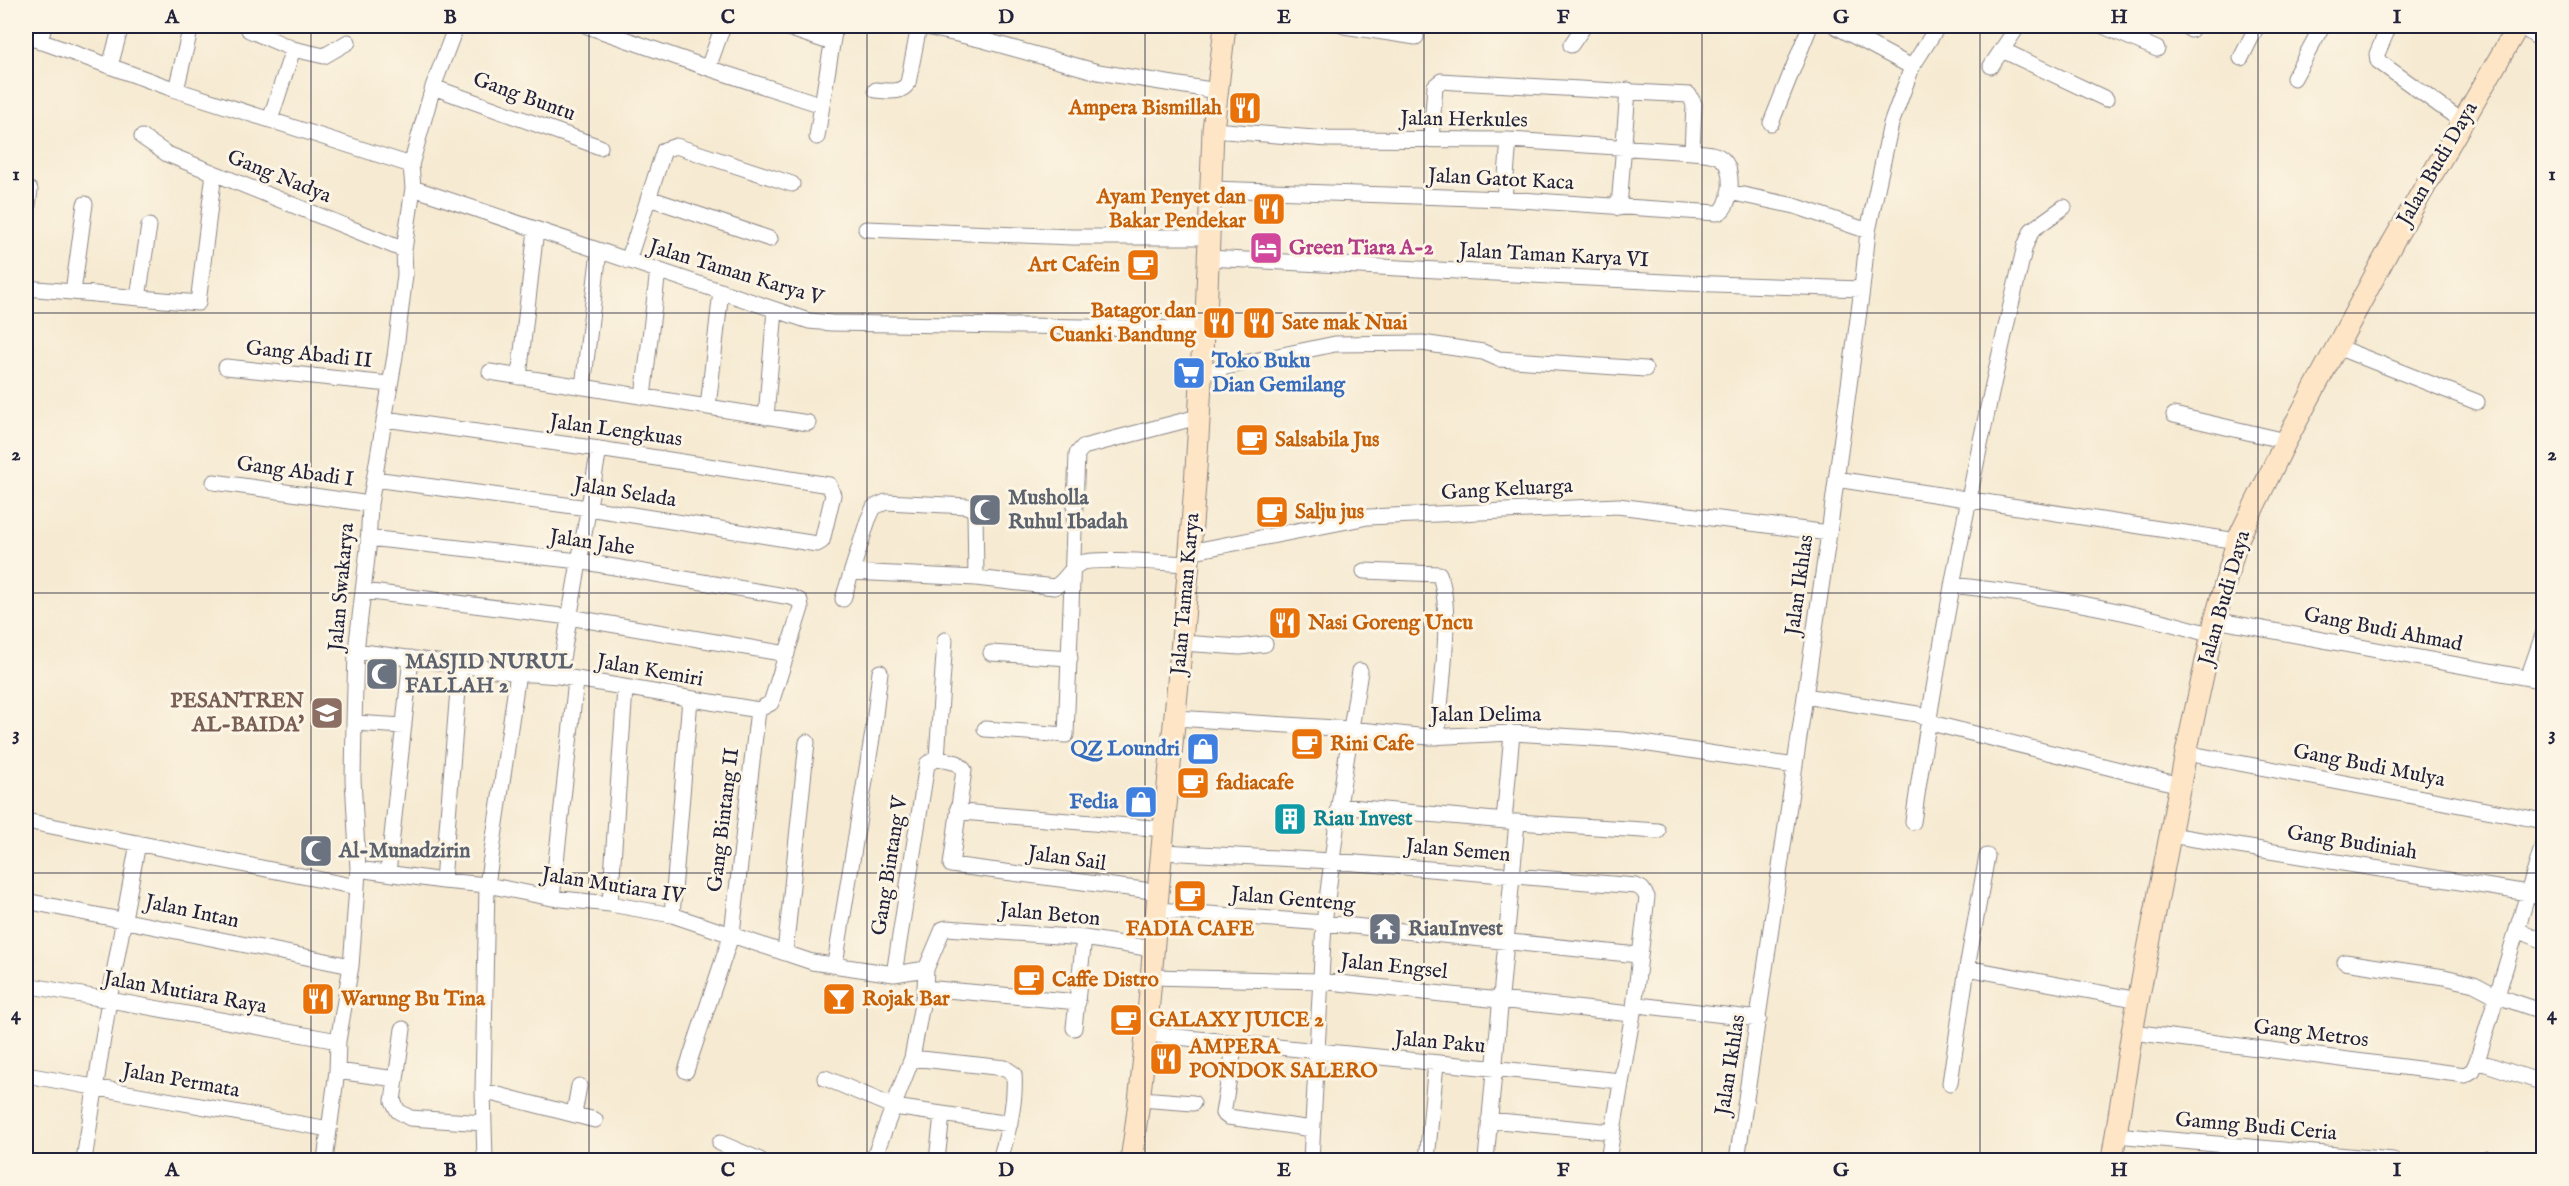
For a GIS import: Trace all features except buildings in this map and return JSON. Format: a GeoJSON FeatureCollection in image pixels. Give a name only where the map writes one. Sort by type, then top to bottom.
{"type":"FeatureCollection","features":[{"type":"Feature","properties":{"kind":"street"},"geometry":{"type":"LineString","coordinates":[[44,26],[33,39],[176,90],[411,165]]}},
{"type":"Feature","properties":{"kind":"street"},"geometry":{"type":"LineString","coordinates":[[110,66],[122,26]]}},
{"type":"Feature","properties":{"kind":"street"},"geometry":{"type":"LineString","coordinates":[[176,90],[191,26]]}},
{"type":"Feature","properties":{"kind":"street","name":"Jalan Swakarya"},"geometry":{"type":"LineString","coordinates":[[325,1161],[337,1071],[338,1041],[351,966],[357,887],[353,779],[356,651],[370,504],[395,356],[405,275],[404,250],[413,188],[411,165],[433,87],[456,26]]}},
{"type":"Feature","properties":{"kind":"street"},"geometry":{"type":"LineString","coordinates":[[588,26],[629,32],[708,68],[822,105]]}},
{"type":"Feature","properties":{"kind":"street"},"geometry":{"type":"LineString","coordinates":[[708,68],[723,26]]}},
{"type":"Feature","properties":{"kind":"street"},"geometry":{"type":"LineString","coordinates":[[782,26],[832,43]]}},
{"type":"Feature","properties":{"kind":"street"},"geometry":{"type":"LineString","coordinates":[[817,137],[835,26]]}},
{"type":"Feature","properties":{"kind":"street"},"geometry":{"type":"LineString","coordinates":[[876,90],[895,92],[904,88],[908,82],[921,26],[984,33],[1098,72],[1216,91]]}},
{"type":"Feature","properties":{"kind":"street","name":"Jalan Taman Karya"},"geometry":{"type":"LineString","coordinates":[[1131,1161],[1141,1100],[1153,949],[1176,718],[1202,372],[1203,329],[1206,318],[1207,237],[1213,130],[1225,26]]}},
{"type":"Feature","properties":{"kind":"street"},"geometry":{"type":"LineString","coordinates":[[1344,26],[1416,37]]}},
{"type":"Feature","properties":{"kind":"street"},"geometry":{"type":"LineString","coordinates":[[1571,45],[1584,26]]}},
{"type":"Feature","properties":{"kind":"street"},"geometry":{"type":"LineString","coordinates":[[1772,123],[1810,26]]}},
{"type":"Feature","properties":{"kind":"street"},"geometry":{"type":"LineString","coordinates":[[1835,26],[1912,67]]}},
{"type":"Feature","properties":{"kind":"street","name":"Jalan Ikhlas"},"geometry":{"type":"LineString","coordinates":[[1737,1161],[1829,533],[1868,231],[1891,124],[1912,67],[1938,26]]}},
{"type":"Feature","properties":{"kind":"street"},"geometry":{"type":"LineString","coordinates":[[1991,66],[2018,26]]}},
{"type":"Feature","properties":{"kind":"street"},"geometry":{"type":"LineString","coordinates":[[2103,26],[2157,49]]}},
{"type":"Feature","properties":{"kind":"street"},"geometry":{"type":"LineString","coordinates":[[2241,58],[2257,26]]}},
{"type":"Feature","properties":{"kind":"street"},"geometry":{"type":"LineString","coordinates":[[2294,78],[2322,26]]}},
{"type":"Feature","properties":{"kind":"street"},"geometry":{"type":"LineString","coordinates":[[2390,26],[2377,54],[2378,61],[2463,122]]}},
{"type":"Feature","properties":{"kind":"street"},"geometry":{"type":"LineString","coordinates":[[2520,26],[2544,42]]}},
{"type":"Feature","properties":{"kind":"street","name":"Jalan Budi Daya"},"geometry":{"type":"LineString","coordinates":[[2112,1161],[2132,1032],[2186,753],[2213,627],[2237,541],[2286,441],[2393,242],[2520,26]]}},
{"type":"Feature","properties":{"kind":"street"},"geometry":{"type":"LineString","coordinates":[[249,30],[294,49],[324,56],[348,42]]}},
{"type":"Feature","properties":{"kind":"street"},"geometry":{"type":"LineString","coordinates":[[270,120],[294,49]]}},
{"type":"Feature","properties":{"kind":"street"},"geometry":{"type":"LineString","coordinates":[[2002,50],[2106,99]]}},
{"type":"Feature","properties":{"kind":"street"},"geometry":{"type":"LineString","coordinates":[[1431,140],[1433,101],[1437,83],[1550,86],[1692,96],[1694,104],[1692,152]]}},
{"type":"Feature","properties":{"kind":"street","name":"Gang Buntu"},"geometry":{"type":"LineString","coordinates":[[433,87],[600,147]]}},
{"type":"Feature","properties":{"kind":"street"},"geometry":{"type":"LineString","coordinates":[[1619,208],[1628,90]]}},
{"type":"Feature","properties":{"kind":"street","name":"Jalan Herkules"},"geometry":{"type":"LineString","coordinates":[[1213,130],[1328,139],[1509,140],[1714,154],[1723,159],[1730,170],[1729,192]]}},
{"type":"Feature","properties":{"kind":"street","name":"Gang Nadya"},"geometry":{"type":"LineString","coordinates":[[142,137],[167,154],[404,250]]}},
{"type":"Feature","properties":{"kind":"street"},"geometry":{"type":"LineString","coordinates":[[1504,199],[1509,140]]}},
{"type":"Feature","properties":{"kind":"street"},"geometry":{"type":"LineString","coordinates":[[628,261],[664,150],[669,147],[676,146],[792,184]]}},
{"type":"Feature","properties":{"kind":"street"},"geometry":{"type":"LineString","coordinates":[[26,288],[198,303],[214,173]]}},
{"type":"Feature","properties":{"kind":"street","name":"Jalan Taman Karya V"},"geometry":{"type":"LineString","coordinates":[[413,188],[809,321],[1203,329]]}},
{"type":"Feature","properties":{"kind":"street","name":"Jalan Gatot Kaca"},"geometry":{"type":"LineString","coordinates":[[1211,189],[1504,199],[1717,213],[1722,212],[1725,207],[1729,192]]}},
{"type":"Feature","properties":{"kind":"street"},"geometry":{"type":"LineString","coordinates":[[26,220],[30,190]]}},
{"type":"Feature","properties":{"kind":"street"},"geometry":{"type":"LineString","coordinates":[[1729,192],[1795,206],[1868,231]]}},
{"type":"Feature","properties":{"kind":"street"},"geometry":{"type":"LineString","coordinates":[[649,198],[770,239]]}},
{"type":"Feature","properties":{"kind":"street"},"geometry":{"type":"LineString","coordinates":[[73,292],[85,204]]}},
{"type":"Feature","properties":{"kind":"street"},"geometry":{"type":"LineString","coordinates":[[1913,822],[1928,720],[1968,499],[1998,356],[2025,246],[2032,230],[2064,207]]}},
{"type":"Feature","properties":{"kind":"street"},"geometry":{"type":"LineString","coordinates":[[138,298],[149,226]]}},
{"type":"Feature","properties":{"kind":"street"},"geometry":{"type":"LineString","coordinates":[[866,229],[1072,237],[1207,237]]}},
{"type":"Feature","properties":{"kind":"street"},"geometry":{"type":"LineString","coordinates":[[519,377],[536,230]]}},
{"type":"Feature","properties":{"kind":"street"},"geometry":{"type":"LineString","coordinates":[[583,387],[599,251]]}},
{"type":"Feature","properties":{"kind":"street","name":"Jalan Taman Karya VI"},"geometry":{"type":"LineString","coordinates":[[1208,258],[1685,283],[1862,289]]}},
{"type":"Feature","properties":{"kind":"street"},"geometry":{"type":"LineString","coordinates":[[643,397],[658,270]]}},
{"type":"Feature","properties":{"kind":"street"},"geometry":{"type":"LineString","coordinates":[[708,407],[721,291]]}},
{"type":"Feature","properties":{"kind":"street"},"geometry":{"type":"LineString","coordinates":[[766,417],[775,310]]}},
{"type":"Feature","properties":{"kind":"street"},"geometry":{"type":"LineString","coordinates":[[1202,372],[1335,344],[1422,343],[1483,352],[1499,359],[1645,369]]}},
{"type":"Feature","properties":{"kind":"street"},"geometry":{"type":"LineString","coordinates":[[2337,347],[2477,402]]}},
{"type":"Feature","properties":{"kind":"street","name":"Gang Abadi II"},"geometry":{"type":"LineString","coordinates":[[226,367],[389,384]]}},
{"type":"Feature","properties":{"kind":"street"},"geometry":{"type":"LineString","coordinates":[[490,372],[808,423]]}},
{"type":"Feature","properties":{"kind":"street"},"geometry":{"type":"LineString","coordinates":[[2174,415],[2286,441]]}},
{"type":"Feature","properties":{"kind":"street"},"geometry":{"type":"LineString","coordinates":[[985,729],[1066,735],[1077,454],[1083,447],[1198,417]]}},
{"type":"Feature","properties":{"kind":"street","name":"Jalan Lengkuas"},"geometry":{"type":"LineString","coordinates":[[385,419],[829,485],[834,495]]}},
{"type":"Feature","properties":{"kind":"street"},"geometry":{"type":"LineString","coordinates":[[559,676],[598,449]]}},
{"type":"Feature","properties":{"kind":"street","name":"Jalan Selada"},"geometry":{"type":"LineString","coordinates":[[374,479],[588,508],[817,544],[822,541],[834,495]]}},
{"type":"Feature","properties":{"kind":"street"},"geometry":{"type":"LineString","coordinates":[[1836,479],[2237,541]]}},
{"type":"Feature","properties":{"kind":"street","name":"Gang Abadi I"},"geometry":{"type":"LineString","coordinates":[[214,482],[370,504]]}},
{"type":"Feature","properties":{"kind":"street"},"geometry":{"type":"LineString","coordinates":[[843,599],[868,520],[874,507],[886,502],[967,506],[975,511],[976,578]]}},
{"type":"Feature","properties":{"kind":"street","name":"Gang Keluarga"},"geometry":{"type":"LineString","coordinates":[[1074,568],[1090,560],[1188,558],[1368,517],[1618,506],[1829,533]]}},
{"type":"Feature","properties":{"kind":"street","name":"Jalan Jahe"},"geometry":{"type":"LineString","coordinates":[[368,538],[579,561],[791,597],[800,601],[801,608],[787,654]]}},
{"type":"Feature","properties":{"kind":"street"},"geometry":{"type":"LineString","coordinates":[[852,572],[976,578],[1054,587],[1063,583],[1074,568]]}},
{"type":"Feature","properties":{"kind":"street"},"geometry":{"type":"LineString","coordinates":[[1364,572],[1439,574],[1444,584],[1446,614],[1437,737]]}},
{"type":"Feature","properties":{"kind":"street","name":"Gang Budi Ahmad"},"geometry":{"type":"LineString","coordinates":[[1952,585],[2015,592],[2544,681]]}},
{"type":"Feature","properties":{"kind":"street"},"geometry":{"type":"LineString","coordinates":[[363,591],[569,617],[787,654],[771,703],[758,710]]}},
{"type":"Feature","properties":{"kind":"street"},"geometry":{"type":"LineString","coordinates":[[2528,678],[2544,632]]}},
{"type":"Feature","properties":{"kind":"street","name":"Gang Bintang V"},"geometry":{"type":"LineString","coordinates":[[894,974],[932,761],[945,640]]}},
{"type":"Feature","properties":{"kind":"street"},"geometry":{"type":"LineString","coordinates":[[1182,643],[1240,647],[1265,644]]}},
{"type":"Feature","properties":{"kind":"street","name":"Jalan Kemiri"},"geometry":{"type":"LineString","coordinates":[[356,651],[518,673],[559,676],[758,710]]}},
{"type":"Feature","properties":{"kind":"street"},"geometry":{"type":"LineString","coordinates":[[991,653],[1070,658]]}},
{"type":"Feature","properties":{"kind":"street"},"geometry":{"type":"LineString","coordinates":[[388,873],[411,658]]}},
{"type":"Feature","properties":{"kind":"street"},"geometry":{"type":"LineString","coordinates":[[442,881],[460,664]]}},
{"type":"Feature","properties":{"kind":"street"},"geometry":{"type":"LineString","coordinates":[[1311,1161],[1324,923],[1360,671]]}},
{"type":"Feature","properties":{"kind":"street"},"geometry":{"type":"LineString","coordinates":[[835,964],[873,732],[880,672]]}},
{"type":"Feature","properties":{"kind":"street"},"geometry":{"type":"LineString","coordinates":[[485,1161],[483,1091],[487,885],[518,673]]}},
{"type":"Feature","properties":{"kind":"street"},"geometry":{"type":"LineString","coordinates":[[552,898],[576,680]]}},
{"type":"Feature","properties":{"kind":"street"},"geometry":{"type":"LineString","coordinates":[[610,904],[625,689]]}},
{"type":"Feature","properties":{"kind":"street"},"geometry":{"type":"LineString","coordinates":[[1805,696],[1917,714],[1939,725],[2180,786]]}},
{"type":"Feature","properties":{"kind":"street"},"geometry":{"type":"LineString","coordinates":[[672,915],[690,699]]}},
{"type":"Feature","properties":{"kind":"street","name":"Gang Bintang II"},"geometry":{"type":"LineString","coordinates":[[686,1071],[732,933],[758,710]]}},
{"type":"Feature","properties":{"kind":"street","name":"Jalan Delima"},"geometry":{"type":"LineString","coordinates":[[1176,718],[1437,737],[1512,733],[1670,746],[1795,766]]}},
{"type":"Feature","properties":{"kind":"street"},"geometry":{"type":"LineString","coordinates":[[354,723],[404,726]]}},
{"type":"Feature","properties":{"kind":"street"},"geometry":{"type":"LineString","coordinates":[[1486,1161],[1511,877],[1512,733]]}},
{"type":"Feature","properties":{"kind":"street"},"geometry":{"type":"LineString","coordinates":[[785,953],[807,742]]}},
{"type":"Feature","properties":{"kind":"street","name":"Gang Budi Mulya"},"geometry":{"type":"LineString","coordinates":[[2186,753],[2544,821]]}},
{"type":"Feature","properties":{"kind":"street"},"geometry":{"type":"LineString","coordinates":[[932,761],[962,765],[964,770],[958,808],[962,812],[1164,829]]}},
{"type":"Feature","properties":{"kind":"street"},"geometry":{"type":"LineString","coordinates":[[1339,806],[1658,831]]}},
{"type":"Feature","properties":{"kind":"street","name":"Jalan Sail"},"geometry":{"type":"LineString","coordinates":[[958,808],[951,865],[1159,901]]}},
{"type":"Feature","properties":{"kind":"street"},"geometry":{"type":"LineString","coordinates":[[26,821],[357,887]]}},
{"type":"Feature","properties":{"kind":"street","name":"Gang Budiniah"},"geometry":{"type":"LineString","coordinates":[[2170,835],[2528,893],[2544,899]]}},
{"type":"Feature","properties":{"kind":"street"},"geometry":{"type":"LineString","coordinates":[[2544,842],[2477,1060],[2544,1083]]}},
{"type":"Feature","properties":{"kind":"street"},"geometry":{"type":"LineString","coordinates":[[84,1161],[109,1000],[138,843]]}},
{"type":"Feature","properties":{"kind":"street","name":"Jalan Semen"},"geometry":{"type":"LineString","coordinates":[[1163,852],[1332,861],[1636,886],[1642,889],[1647,897],[1638,955]]}},
{"type":"Feature","properties":{"kind":"street"},"geometry":{"type":"LineString","coordinates":[[1950,1083],[1987,856]]}},
{"type":"Feature","properties":{"kind":"street","name":"Jalan Mutiara IV"},"geometry":{"type":"LineString","coordinates":[[358,869],[487,885],[552,898],[610,904],[672,915],[732,933],[812,962],[894,974],[926,969]]}},
{"type":"Feature","properties":{"kind":"street","name":"Jalan Intan"},"geometry":{"type":"LineString","coordinates":[[26,901],[351,966]]}},
{"type":"Feature","properties":{"kind":"street","name":"Jalan Genteng"},"geometry":{"type":"LineString","coordinates":[[1159,901],[1324,923],[1638,955]]}},
{"type":"Feature","properties":{"kind":"street","name":"Jalan Beton"},"geometry":{"type":"LineString","coordinates":[[926,969],[943,929],[1084,938],[1153,949]]}},
{"type":"Feature","properties":{"kind":"street"},"geometry":{"type":"LineString","coordinates":[[2518,930],[2544,941]]}},
{"type":"Feature","properties":{"kind":"street"},"geometry":{"type":"LineString","coordinates":[[1074,1028],[1084,938]]}},
{"type":"Feature","properties":{"kind":"street"},"geometry":{"type":"LineString","coordinates":[[1608,1161],[1633,1010],[1638,955]]}},
{"type":"Feature","properties":{"kind":"street"},"geometry":{"type":"LineString","coordinates":[[2345,962],[2444,977],[2474,984],[2497,996],[2544,1012]]}},
{"type":"Feature","properties":{"kind":"street"},"geometry":{"type":"LineString","coordinates":[[1967,968],[2139,999]]}},
{"type":"Feature","properties":{"kind":"street"},"geometry":{"type":"LineString","coordinates":[[873,1161],[912,1058],[925,988],[926,969]]}},
{"type":"Feature","properties":{"kind":"street","name":"Jalan Engsel"},"geometry":{"type":"LineString","coordinates":[[1151,977],[1320,981],[1633,1010],[1638,1005],[1759,1019]]}},
{"type":"Feature","properties":{"kind":"street","name":"Jalan Mutiara Raya"},"geometry":{"type":"LineString","coordinates":[[26,985],[338,1041]]}},
{"type":"Feature","properties":{"kind":"street"},"geometry":{"type":"LineString","coordinates":[[925,988],[1078,1002]]}},
{"type":"Feature","properties":{"kind":"street"},"geometry":{"type":"LineString","coordinates":[[403,1029],[393,1101],[398,1111],[410,1118],[484,1123]]}},
{"type":"Feature","properties":{"kind":"street","name":"Gang Metros"},"geometry":{"type":"LineString","coordinates":[[2132,1032],[2465,1075],[2474,1070],[2477,1060]]}},
{"type":"Feature","properties":{"kind":"street","name":"Jalan Paku"},"geometry":{"type":"LineString","coordinates":[[1147,1034],[1318,1053],[1621,1081]]}},
{"type":"Feature","properties":{"kind":"street"},"geometry":{"type":"LineString","coordinates":[[1235,1043],[1222,1113],[1228,1118],[1312,1129]]}},
{"type":"Feature","properties":{"kind":"street"},"geometry":{"type":"LineString","coordinates":[[912,1058],[1005,1068],[1014,1074],[1015,1089],[1010,1124],[1000,1161]]}},
{"type":"Feature","properties":{"kind":"street"},"geometry":{"type":"LineString","coordinates":[[1426,1161],[1436,1063]]}},
{"type":"Feature","properties":{"kind":"street"},"geometry":{"type":"LineString","coordinates":[[337,1071],[396,1079]]}},
{"type":"Feature","properties":{"kind":"street","name":"Jalan Permata"},"geometry":{"type":"LineString","coordinates":[[26,1075],[329,1129]]}},
{"type":"Feature","properties":{"kind":"street"},"geometry":{"type":"LineString","coordinates":[[825,1078],[894,1107],[1010,1124]]}},
{"type":"Feature","properties":{"kind":"street"},"geometry":{"type":"LineString","coordinates":[[574,1114],[579,1086]]}},
{"type":"Feature","properties":{"kind":"street"},"geometry":{"type":"LineString","coordinates":[[483,1091],[596,1120]]}},
{"type":"Feature","properties":{"kind":"street"},"geometry":{"type":"LineString","coordinates":[[1141,1100],[1193,1103]]}},
{"type":"Feature","properties":{"kind":"street"},"geometry":{"type":"LineString","coordinates":[[937,1161],[942,1115]]}},
{"type":"Feature","properties":{"kind":"street"},"geometry":{"type":"LineString","coordinates":[[1489,1120],[1613,1132]]}},
{"type":"Feature","properties":{"kind":"street","name":"Gamng Budi Ceria"},"geometry":{"type":"LineString","coordinates":[[2116,1135],[2393,1161]]}},
{"type":"Feature","properties":{"kind":"street"},"geometry":{"type":"LineString","coordinates":[[720,1143],[760,1161]]}},
{"type":"Feature","properties":{"kind":"place","name":"Ampera Bismillah"},"geometry":{"type":"Point","coordinates":[1245,108]}},
{"type":"Feature","properties":{"kind":"place","name":"Ayam Penyet dan Bakar Pendekar"},"geometry":{"type":"Point","coordinates":[1269,209]}},
{"type":"Feature","properties":{"kind":"place","name":"Green Tiara A-2"},"geometry":{"type":"Point","coordinates":[1266,248]}},
{"type":"Feature","properties":{"kind":"place","name":"Art Cafein"},"geometry":{"type":"Point","coordinates":[1143,265]}},
{"type":"Feature","properties":{"kind":"place","name":"Batagor dan Cuanki Bandung"},"geometry":{"type":"Point","coordinates":[1219,323]}},
{"type":"Feature","properties":{"kind":"place","name":"Sate mak Nuai"},"geometry":{"type":"Point","coordinates":[1259,323]}},
{"type":"Feature","properties":{"kind":"place","name":"Toko Buku Dian Gemilang"},"geometry":{"type":"Point","coordinates":[1189,373]}},
{"type":"Feature","properties":{"kind":"place","name":"Salsabila Jus"},"geometry":{"type":"Point","coordinates":[1252,440]}},
{"type":"Feature","properties":{"kind":"place","name":"Musholla Ruhul Ibadah"},"geometry":{"type":"Point","coordinates":[985,510]}},
{"type":"Feature","properties":{"kind":"place","name":"Salju jus"},"geometry":{"type":"Point","coordinates":[1272,512]}},
{"type":"Feature","properties":{"kind":"place","name":"Nasi Goreng Uncu"},"geometry":{"type":"Point","coordinates":[1285,623]}},
{"type":"Feature","properties":{"kind":"place","name":"MASJID NURUL FALLAH 2"},"geometry":{"type":"Point","coordinates":[382,674]}},
{"type":"Feature","properties":{"kind":"place","name":"PESANTREN AL-BAIDA'"},"geometry":{"type":"Point","coordinates":[327,713]}},
{"type":"Feature","properties":{"kind":"place","name":"Rini Cafe"},"geometry":{"type":"Point","coordinates":[1307,744]}},
{"type":"Feature","properties":{"kind":"place","name":"QZ Loundri"},"geometry":{"type":"Point","coordinates":[1203,749]}},
{"type":"Feature","properties":{"kind":"place","name":"fadiacafe"},"geometry":{"type":"Point","coordinates":[1193,783]}},
{"type":"Feature","properties":{"kind":"place","name":"Fedia"},"geometry":{"type":"Point","coordinates":[1141,802]}},
{"type":"Feature","properties":{"kind":"place","name":"Riau Invest"},"geometry":{"type":"Point","coordinates":[1290,819]}},
{"type":"Feature","properties":{"kind":"place","name":"Al-Munadzirin"},"geometry":{"type":"Point","coordinates":[316,851]}},
{"type":"Feature","properties":{"kind":"place","name":"FADIA CAFE"},"geometry":{"type":"Point","coordinates":[1190,896]}},
{"type":"Feature","properties":{"kind":"place","name":"RiauInvest"},"geometry":{"type":"Point","coordinates":[1385,929]}},
{"type":"Feature","properties":{"kind":"place","name":"Caffe Distro"},"geometry":{"type":"Point","coordinates":[1029,980]}},
{"type":"Feature","properties":{"kind":"place","name":"Warung Bu Tina"},"geometry":{"type":"Point","coordinates":[318,999]}},
{"type":"Feature","properties":{"kind":"place","name":"Rojak Bar"},"geometry":{"type":"Point","coordinates":[839,999]}},
{"type":"Feature","properties":{"kind":"place","name":"GALAXY JUICE 2"},"geometry":{"type":"Point","coordinates":[1126,1020]}},
{"type":"Feature","properties":{"kind":"place","name":"AMPERA PONDOK SALERO"},"geometry":{"type":"Point","coordinates":[1166,1059]}}]}
